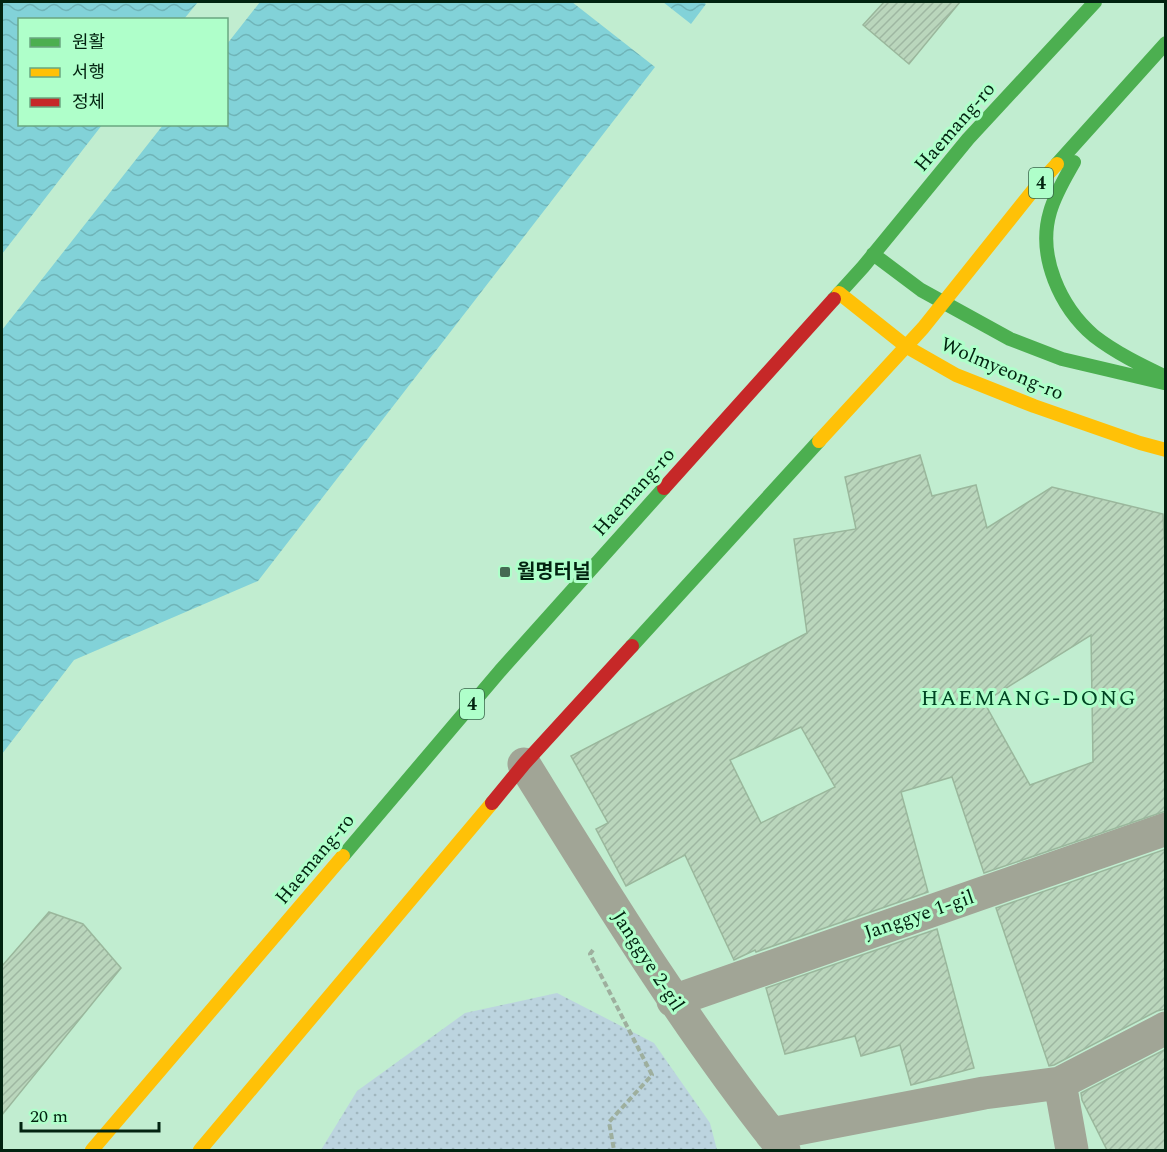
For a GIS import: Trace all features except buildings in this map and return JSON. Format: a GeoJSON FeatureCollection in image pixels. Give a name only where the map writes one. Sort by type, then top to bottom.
{"type":"FeatureCollection","features":[{"type":"Feature","properties":{"kind":"main road","name":"Haemang-ro"},"geometry":{"type":"LineString","coordinates":[[92,1150],[500,671],[873,254],[968,139],[1095,2]]}},
{"type":"Feature","properties":{"kind":"main road","name":"4"},"geometry":{"type":"LineString","coordinates":[[200,1150],[524,764],[907,345],[1035,188],[1166,43]]}},
{"type":"Feature","properties":{"kind":"main road"},"geometry":{"type":"LineString","coordinates":[[1106,110],[1067,175],[1049,213],[1047,250],[1061,296],[1073,315],[1095,337],[1126,358],[1166,377]]}},
{"type":"Feature","properties":{"kind":"main road","name":"Wolmyeong-ro"},"geometry":{"type":"LineString","coordinates":[[873,254],[921,290],[1020,343],[1062,358],[1166,384]]}},
{"type":"Feature","properties":{"kind":"main road","name":"Wolmyeong-ro"},"geometry":{"type":"LineString","coordinates":[[838,293],[880,327],[930,361],[988,389],[1140,443],[1166,450]]}},
{"type":"Feature","properties":{"kind":"street","name":"Janggye 2-gil"},"geometry":{"type":"LineString","coordinates":[[524,764],[618,917],[673,1001],[777,1142]]}},
{"type":"Feature","properties":{"kind":"street","name":"Janggye 1-gil"},"geometry":{"type":"LineString","coordinates":[[673,1001],[1166,829]]}},
{"type":"Feature","properties":{"kind":"street"},"geometry":{"type":"LineString","coordinates":[[777,1142],[984,1093],[1060,1083],[1166,1028]]}},
{"type":"Feature","properties":{"kind":"street"},"geometry":{"type":"LineString","coordinates":[[1060,1083],[1072,1150]]}},
{"type":"Feature","properties":{"kind":"path"},"geometry":{"type":"LineString","coordinates":[[614,1150],[609,1122],[652,1075],[591,954],[618,917]]}},
{"type":"Feature","properties":{"kind":"shaded area"},"geometry":{"type":"Polygon","coordinates":[[[557,993],[654,1043],[710,1123],[717,1150],[321,1150],[357,1091],[465,1013],[557,993]]]}},
{"type":"Feature","properties":{"kind":"water"},"geometry":{"type":"Polygon","coordinates":[[[2,2],[198,2],[185,18],[18,18],[18,126],[101,126],[2,254],[2,2]]]}},
{"type":"Feature","properties":{"kind":"water"},"geometry":{"type":"Polygon","coordinates":[[[260,2],[572,2],[655,67],[258,581],[74,660],[2,754],[2,330],[162,126],[228,126],[228,43],[260,2]]]}},
{"type":"Feature","properties":{"kind":"water"},"geometry":{"type":"Polygon","coordinates":[[[663,2],[703,2],[706,4],[691,24],[663,2]]]}},
{"type":"Feature","properties":{"kind":"traffic: fast"},"geometry":{"type":"LineString","coordinates":[[834,299],[968,139],[1095,2]]}},
{"type":"Feature","properties":{"kind":"traffic: fast"},"geometry":{"type":"LineString","coordinates":[[1057,164],[1166,43]]}},
{"type":"Feature","properties":{"kind":"traffic: fast"},"geometry":{"type":"LineString","coordinates":[[1074,162],[1060,186],[1050,212],[1047,229],[1049,263],[1054,280],[1071,311],[1094,336],[1120,353],[1166,377]]}},
{"type":"Feature","properties":{"kind":"traffic: fast"},"geometry":{"type":"LineString","coordinates":[[873,254],[921,290],[1010,339],[1062,359],[1164,383]]}},
{"type":"Feature","properties":{"kind":"traffic: fast"},"geometry":{"type":"LineString","coordinates":[[632,646],[819,441]]}},
{"type":"Feature","properties":{"kind":"traffic: fast"},"geometry":{"type":"LineString","coordinates":[[343,856],[500,671],[664,488]]}},
{"type":"Feature","properties":{"kind":"traffic: slow"},"geometry":{"type":"LineString","coordinates":[[819,441],[923,328],[1035,188],[1057,164]]}},
{"type":"Feature","properties":{"kind":"traffic: slow"},"geometry":{"type":"LineString","coordinates":[[839,293],[907,347],[956,375],[1034,406],[1166,450]]}},
{"type":"Feature","properties":{"kind":"traffic: slow"},"geometry":{"type":"LineString","coordinates":[[200,1150],[492,803]]}},
{"type":"Feature","properties":{"kind":"traffic: slow"},"geometry":{"type":"LineString","coordinates":[[92,1150],[343,856]]}},
{"type":"Feature","properties":{"kind":"traffic: jam"},"geometry":{"type":"LineString","coordinates":[[664,488],[834,299]]}},
{"type":"Feature","properties":{"kind":"traffic: jam"},"geometry":{"type":"LineString","coordinates":[[492,803],[524,764],[632,646]]}},
{"type":"Feature","properties":{"kind":"place","name":"월명터널"},"geometry":{"type":"Point","coordinates":[505,572]}},
{"type":"Feature","properties":{"kind":"district","name":"HAEMANG-DONG"},"geometry":{"type":"Point","coordinates":[1029,698]}}]}
